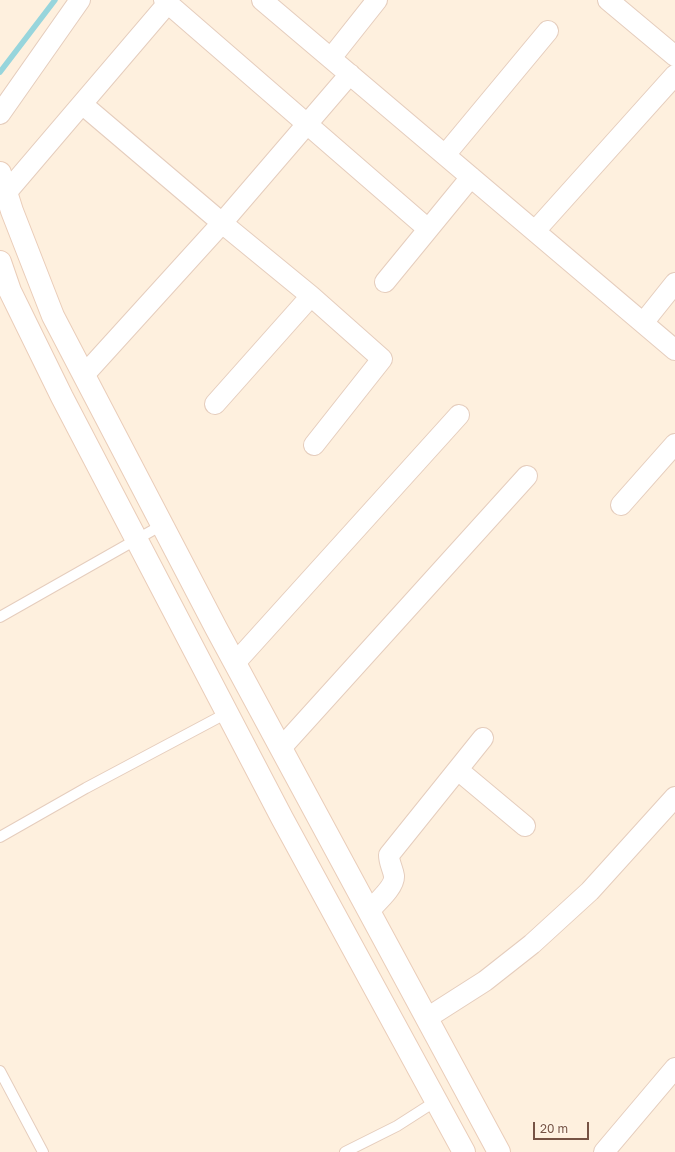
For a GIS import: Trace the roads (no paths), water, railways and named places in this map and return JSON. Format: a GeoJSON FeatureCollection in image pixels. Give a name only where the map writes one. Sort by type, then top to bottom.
{"type":"FeatureCollection","features":[{"type":"Feature","properties":{"kind":"main road"},"geometry":{"type":"LineString","coordinates":[[3,183],[12,211],[53,316],[235,663],[499,1152]]}},
{"type":"Feature","properties":{"kind":"main road"},"geometry":{"type":"LineString","coordinates":[[0,262],[10,291],[58,390],[136,540],[286,825],[464,1152]]}},
{"type":"Feature","properties":{"kind":"street"},"geometry":{"type":"LineString","coordinates":[[0,114],[80,0]]}},
{"type":"Feature","properties":{"kind":"street"},"geometry":{"type":"LineString","coordinates":[[262,0],[675,350]]}},
{"type":"Feature","properties":{"kind":"street"},"geometry":{"type":"LineString","coordinates":[[331,58],[377,0]]}},
{"type":"Feature","properties":{"kind":"street"},"geometry":{"type":"LineString","coordinates":[[608,0],[675,56]]}},
{"type":"Feature","properties":{"kind":"street"},"geometry":{"type":"LineString","coordinates":[[3,183],[82,104],[166,2],[428,229]]}},
{"type":"Feature","properties":{"kind":"street"},"geometry":{"type":"LineString","coordinates":[[446,155],[548,31]]}},
{"type":"Feature","properties":{"kind":"street"},"geometry":{"type":"LineString","coordinates":[[84,375],[222,223],[350,74]]}},
{"type":"Feature","properties":{"kind":"street"},"geometry":{"type":"LineString","coordinates":[[535,231],[675,75]]}},
{"type":"Feature","properties":{"kind":"street"},"geometry":{"type":"LineString","coordinates":[[82,104],[310,296],[382,359],[314,445]]}},
{"type":"Feature","properties":{"kind":"street"},"geometry":{"type":"LineString","coordinates":[[385,282],[471,177]]}},
{"type":"Feature","properties":{"kind":"street"},"geometry":{"type":"LineString","coordinates":[[643,322],[675,283]]}},
{"type":"Feature","properties":{"kind":"street"},"geometry":{"type":"LineString","coordinates":[[215,404],[310,296]]}},
{"type":"Feature","properties":{"kind":"street"},"geometry":{"type":"LineString","coordinates":[[235,663],[459,415]]}},
{"type":"Feature","properties":{"kind":"street"},"geometry":{"type":"LineString","coordinates":[[621,505],[675,444]]}},
{"type":"Feature","properties":{"kind":"street"},"geometry":{"type":"LineString","coordinates":[[281,748],[527,476]]}},
{"type":"Feature","properties":{"kind":"street"},"geometry":{"type":"LineString","coordinates":[[369,911],[393,883],[394,876],[389,855],[483,738]]}},
{"type":"Feature","properties":{"kind":"street"},"geometry":{"type":"LineString","coordinates":[[458,770],[525,826]]}},
{"type":"Feature","properties":{"kind":"street"},"geometry":{"type":"LineString","coordinates":[[427,1018],[485,981],[532,944],[590,891],[675,797]]}},
{"type":"Feature","properties":{"kind":"street"},"geometry":{"type":"LineString","coordinates":[[604,1152],[675,1068]]}},
{"type":"Feature","properties":{"kind":"lane"},"geometry":{"type":"LineString","coordinates":[[0,617],[162,525]]}},
{"type":"Feature","properties":{"kind":"lane"},"geometry":{"type":"LineString","coordinates":[[0,836],[86,788],[227,713]]}},
{"type":"Feature","properties":{"kind":"lane"},"geometry":{"type":"LineString","coordinates":[[0,1071],[43,1152]]}},
{"type":"Feature","properties":{"kind":"lane"},"geometry":{"type":"LineString","coordinates":[[345,1152],[397,1126],[436,1101]]}},
{"type":"Feature","properties":{"kind":"waterway"},"geometry":{"type":"LineString","coordinates":[[0,72],[55,0]]}}]}
